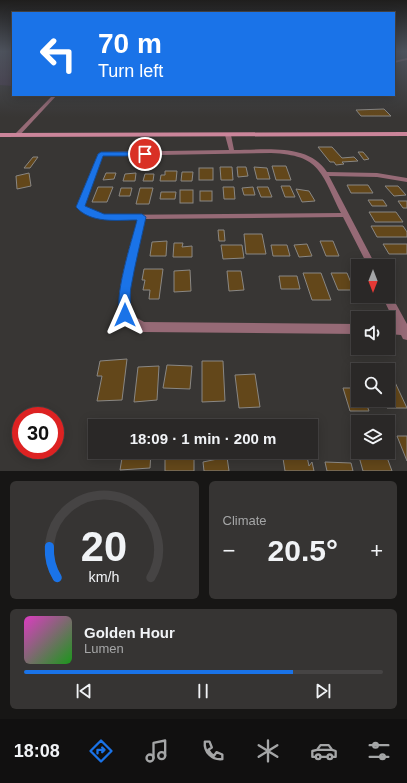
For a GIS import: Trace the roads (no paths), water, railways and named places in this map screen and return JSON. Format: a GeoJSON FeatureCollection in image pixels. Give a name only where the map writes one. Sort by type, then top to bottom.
{"type":"FeatureCollection","features":[{"type":"Feature","properties":{"kind":"street"},"geometry":{"type":"LineString","coordinates":[[17,135],[55,96]]}},
{"type":"Feature","properties":{"kind":"street"},"geometry":{"type":"LineString","coordinates":[[0,135],[407,134]]}},
{"type":"Feature","properties":{"kind":"street"},"geometry":{"type":"LineString","coordinates":[[228,135],[232,152]]}},
{"type":"Feature","properties":{"kind":"street"},"geometry":{"type":"LineString","coordinates":[[346,216],[103,217],[80,207],[101,154],[232,152],[288,153],[311,159],[322,167],[368,259]]}},
{"type":"Feature","properties":{"kind":"street"},"geometry":{"type":"LineString","coordinates":[[326,174],[378,175],[407,180]]}},
{"type":"Feature","properties":{"kind":"street"},"geometry":{"type":"LineString","coordinates":[[142,217],[124,302],[125,315],[132,322],[142,327],[351,329]]}},
{"type":"Feature","properties":{"kind":"street"},"geometry":{"type":"LineString","coordinates":[[391,303],[406,332]]}},
{"type":"Feature","properties":{"kind":"street"},"geometry":{"type":"LineString","coordinates":[[395,330],[406,332]]}}]}
